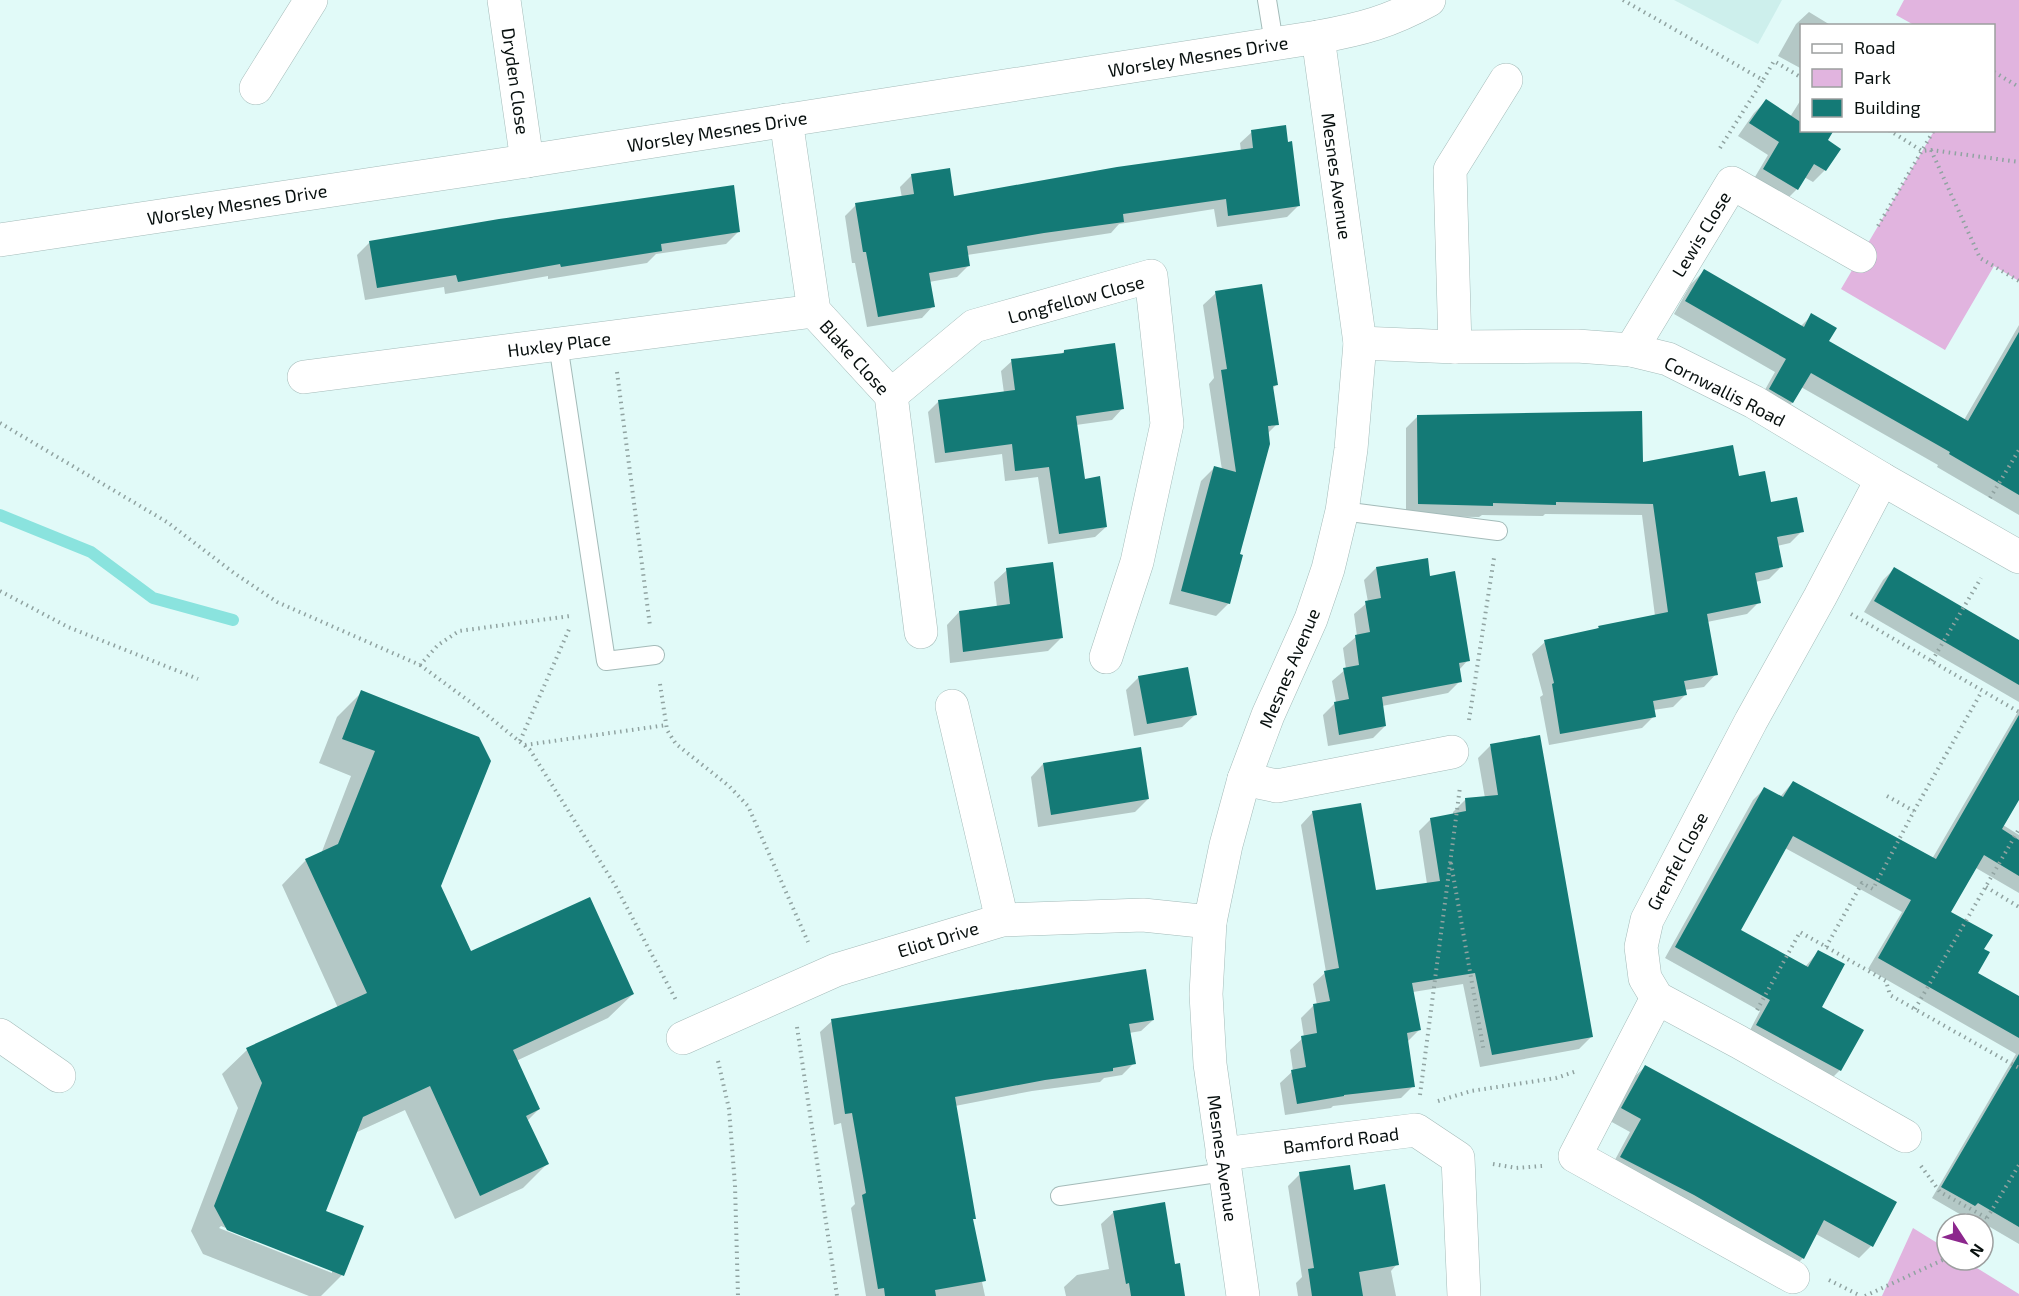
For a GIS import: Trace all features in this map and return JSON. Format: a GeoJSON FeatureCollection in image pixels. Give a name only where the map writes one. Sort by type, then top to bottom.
{"type":"FeatureCollection","features":[{"type":"Feature","properties":{"kind":"street"},"geometry":{"type":"LineString","coordinates":[[256,88],[311,0]]}},
{"type":"Feature","properties":{"kind":"street","name":"Dryden Close"},"geometry":{"type":"LineString","coordinates":[[504,0],[527,161]]}},
{"type":"Feature","properties":{"kind":"street","name":"Worsley Mesnes Drive"},"geometry":{"type":"LineString","coordinates":[[0,240],[1318,38],[1367,28],[1402,15],[1429,0]]}},
{"type":"Feature","properties":{"kind":"street","name":"Mesnes Avenue"},"geometry":{"type":"LineString","coordinates":[[1243,1296],[1210,1064],[1206,994],[1210,922],[1226,846],[1244,779],[1268,715],[1311,620],[1328,569],[1342,511],[1351,449],[1360,344],[1318,38]]}},
{"type":"Feature","properties":{"kind":"street"},"geometry":{"type":"LineString","coordinates":[[1455,347],[1450,170],[1506,80]]}},
{"type":"Feature","properties":{"kind":"street","name":"Blake Close"},"geometry":{"type":"LineString","coordinates":[[786,120],[814,311],[891,395],[921,632]]}},
{"type":"Feature","properties":{"kind":"street","name":"Lewis Close"},"geometry":{"type":"LineString","coordinates":[[1631,350],[1732,183],[1860,256]]}},
{"type":"Feature","properties":{"kind":"street","name":"Longfellow Close"},"geometry":{"type":"LineString","coordinates":[[891,395],[974,326],[1151,276],[1167,424],[1137,562],[1106,657]]}},
{"type":"Feature","properties":{"kind":"street","name":"Huxley Place"},"geometry":{"type":"LineString","coordinates":[[304,377],[814,311]]}},
{"type":"Feature","properties":{"kind":"street","name":"Cornwallis Road"},"geometry":{"type":"LineString","coordinates":[[1360,344],[1455,347],[1577,346],[1631,350],[1668,359],[1744,396],[2010,552]]}},
{"type":"Feature","properties":{"kind":"street","name":"Grenfel Close"},"geometry":{"type":"LineString","coordinates":[[1657,999],[1645,978],[1642,957],[1641,947],[1647,920],[1751,721],[1882,479]]}},
{"type":"Feature","properties":{"kind":"street"},"geometry":{"type":"LineString","coordinates":[[952,706],[1002,920]]}},
{"type":"Feature","properties":{"kind":"street"},"geometry":{"type":"LineString","coordinates":[[1244,779],[1277,786],[1460,740]]}},
{"type":"Feature","properties":{"kind":"street","name":"Eliot Drive"},"geometry":{"type":"LineString","coordinates":[[696,1032],[836,970],[1002,920],[1143,915],[1210,922]]}},
{"type":"Feature","properties":{"kind":"street"},"geometry":{"type":"LineString","coordinates":[[1793,1277],[1575,1156],[1657,999],[1740,1042],[1905,1136]]}},
{"type":"Feature","properties":{"kind":"street"},"geometry":{"type":"LineString","coordinates":[[0,1035],[59,1076]]}},
{"type":"Feature","properties":{"kind":"street","name":"Bamford Road"},"geometry":{"type":"LineString","coordinates":[[1223,1163],[1417,1119],[1458,1158]]}},
{"type":"Feature","properties":{"kind":"street"},"geometry":{"type":"LineString","coordinates":[[1458,1158],[1464,1296]]}},
{"type":"Feature","properties":{"kind":"lane"},"geometry":{"type":"LineString","coordinates":[[1267,0],[1274,43]]}},
{"type":"Feature","properties":{"kind":"lane"},"geometry":{"type":"LineString","coordinates":[[558,344],[606,662],[655,655]]}},
{"type":"Feature","properties":{"kind":"lane"},"geometry":{"type":"LineString","coordinates":[[1342,511],[1498,531]]}},
{"type":"Feature","properties":{"kind":"lane"},"geometry":{"type":"LineString","coordinates":[[1060,1196],[1223,1163]]}},
{"type":"Feature","properties":{"kind":"path"},"geometry":{"type":"LineString","coordinates":[[1623,0],[1763,80]]}},
{"type":"Feature","properties":{"kind":"path"},"geometry":{"type":"LineString","coordinates":[[1732,183],[1718,152],[1774,61],[1800,77]]}},
{"type":"Feature","properties":{"kind":"path"},"geometry":{"type":"LineString","coordinates":[[1995,73],[2019,87]]}},
{"type":"Feature","properties":{"kind":"path"},"geometry":{"type":"LineString","coordinates":[[1892,132],[1922,151],[1931,150],[2019,162]]}},
{"type":"Feature","properties":{"kind":"path"},"geometry":{"type":"LineString","coordinates":[[1860,256],[1933,132]]}},
{"type":"Feature","properties":{"kind":"path"},"geometry":{"type":"LineString","coordinates":[[1931,150],[1980,258],[2019,281]]}},
{"type":"Feature","properties":{"kind":"path"},"geometry":{"type":"LineString","coordinates":[[612,337],[646,599],[668,730],[676,744],[729,786],[748,806],[823,976]]}},
{"type":"Feature","properties":{"kind":"path"},"geometry":{"type":"LineString","coordinates":[[0,423],[167,522],[234,573],[277,602],[420,665],[530,750],[615,885],[696,1032],[729,1109],[735,1185],[738,1296]]}},
{"type":"Feature","properties":{"kind":"path"},"geometry":{"type":"LineString","coordinates":[[1971,529],[2019,450]]}},
{"type":"Feature","properties":{"kind":"path"},"geometry":{"type":"LineString","coordinates":[[1460,740],[1498,531]]}},
{"type":"Feature","properties":{"kind":"path"},"geometry":{"type":"LineString","coordinates":[[1932,661],[2010,552]]}},
{"type":"Feature","properties":{"kind":"path"},"geometry":{"type":"LineString","coordinates":[[0,591],[68,627],[198,680]]}},
{"type":"Feature","properties":{"kind":"path"},"geometry":{"type":"LineString","coordinates":[[1820,597],[2019,712]]}},
{"type":"Feature","properties":{"kind":"path"},"geometry":{"type":"LineString","coordinates":[[420,665],[438,645],[459,631],[576,615],[520,741]]}},
{"type":"Feature","properties":{"kind":"path"},"geometry":{"type":"LineString","coordinates":[[1826,946],[1862,883],[1873,889],[1982,691]]}},
{"type":"Feature","properties":{"kind":"path"},"geometry":{"type":"LineString","coordinates":[[524,745],[667,724]]}},
{"type":"Feature","properties":{"kind":"path"},"geometry":{"type":"LineString","coordinates":[[1417,1119],[1460,784]]}},
{"type":"Feature","properties":{"kind":"path"},"geometry":{"type":"LineString","coordinates":[[1887,796],[1914,811]]}},
{"type":"Feature","properties":{"kind":"path"},"geometry":{"type":"LineString","coordinates":[[1915,1009],[2019,829]]}},
{"type":"Feature","properties":{"kind":"path"},"geometry":{"type":"LineString","coordinates":[[1450,860],[1484,1052]]}},
{"type":"Feature","properties":{"kind":"path"},"geometry":{"type":"LineString","coordinates":[[1986,887],[2019,907]]}},
{"type":"Feature","properties":{"kind":"path"},"geometry":{"type":"LineString","coordinates":[[1740,1042],[1800,932],[1886,981],[1890,995],[2019,1068]]}},
{"type":"Feature","properties":{"kind":"path"},"geometry":{"type":"LineString","coordinates":[[791,990],[837,1296]]}},
{"type":"Feature","properties":{"kind":"path"},"geometry":{"type":"LineString","coordinates":[[1417,1119],[1471,1090],[1556,1078],[1628,1053]]}},
{"type":"Feature","properties":{"kind":"path"},"geometry":{"type":"LineString","coordinates":[[1905,1136],[1925,1173],[1940,1192],[1976,1212]]}},
{"type":"Feature","properties":{"kind":"path"},"geometry":{"type":"LineString","coordinates":[[1458,1158],[1516,1168],[1547,1166],[1575,1156]]}},
{"type":"Feature","properties":{"kind":"path"},"geometry":{"type":"LineString","coordinates":[[1991,1212],[2019,1164]]}},
{"type":"Feature","properties":{"kind":"path"},"geometry":{"type":"LineString","coordinates":[[1865,1296],[1935,1264]]}},
{"type":"Feature","properties":{"kind":"shaded area"},"geometry":{"type":"Polygon","coordinates":[[[1674,0],[1782,0],[1758,44],[1674,0]]]}},
{"type":"Feature","properties":{"kind":"green space"},"geometry":{"type":"Polygon","coordinates":[[[1904,0],[2019,0],[2019,281],[1994,266],[1945,350],[1841,289],[1933,132],[1995,132],[1995,24],[1912,24],[1896,15],[1904,0]]]}},
{"type":"Feature","properties":{"kind":"green space"},"geometry":{"type":"Polygon","coordinates":[[[1913,1228],[1935,1242],[1935,1272],[1983,1272],[2019,1294],[2019,1296],[1882,1296],[1913,1228]]]}},
{"type":"Feature","properties":{"kind":"building"},"geometry":{"type":"Polygon","coordinates":[[[1766,99],[1800,122],[1800,132],[1833,132],[1828,140],[1841,149],[1826,171],[1814,164],[1798,190],[1763,169],[1779,142],[1749,123],[1766,99]]]}},
{"type":"Feature","properties":{"kind":"building"},"geometry":{"type":"Polygon","coordinates":[[[1286,125],[1288,142],[1292,141],[1300,206],[1228,216],[1226,199],[1123,214],[1124,222],[967,246],[970,266],[929,273],[935,307],[878,317],[866,252],[863,252],[855,203],[914,194],[911,174],[950,168],[954,196],[1117,167],[1253,148],[1251,130],[1286,125]]]}},
{"type":"Feature","properties":{"kind":"building"},"geometry":{"type":"Polygon","coordinates":[[[734,185],[740,232],[661,244],[662,251],[561,267],[560,264],[458,282],[456,275],[377,288],[369,241],[499,219],[734,185]]]}},
{"type":"Feature","properties":{"kind":"building"},"geometry":{"type":"Polygon","coordinates":[[[1704,269],[1804,327],[1811,313],[1837,328],[1829,341],[1968,421],[2019,332],[2019,495],[1949,454],[1950,452],[1811,373],[1793,403],[1769,389],[1786,359],[1685,301],[1704,269]]]}},
{"type":"Feature","properties":{"kind":"building"},"geometry":{"type":"Polygon","coordinates":[[[1262,284],[1278,385],[1273,386],[1279,425],[1268,426],[1270,444],[1240,554],[1243,555],[1230,604],[1181,591],[1214,466],[1236,472],[1221,370],[1227,369],[1215,291],[1262,284]]]}},
{"type":"Feature","properties":{"kind":"building"},"geometry":{"type":"Polygon","coordinates":[[[1115,343],[1124,409],[1076,416],[1085,479],[1100,476],[1107,527],[1059,534],[1049,467],[1015,471],[1012,444],[945,453],[938,400],[1015,390],[1011,359],[1064,353],[1064,350],[1115,343]]]}},
{"type":"Feature","properties":{"kind":"building"},"geometry":{"type":"Polygon","coordinates":[[[1642,411],[1643,462],[1733,445],[1739,476],[1765,471],[1771,502],[1797,497],[1804,532],[1777,537],[1783,567],[1755,573],[1761,603],[1707,614],[1718,675],[1684,681],[1687,695],[1653,701],[1656,717],[1560,734],[1552,684],[1554,683],[1544,640],[1668,612],[1653,504],[1556,502],[1556,505],[1493,503],[1493,506],[1418,504],[1417,415],[1642,411]]]}},
{"type":"Feature","properties":{"kind":"building"},"geometry":{"type":"Polygon","coordinates":[[[1428,558],[1430,576],[1455,571],[1470,661],[1459,663],[1462,682],[1382,697],[1386,726],[1339,735],[1334,702],[1349,699],[1343,668],[1359,665],[1355,635],[1370,632],[1365,601],[1381,598],[1376,567],[1428,558]]]}},
{"type":"Feature","properties":{"kind":"building"},"geometry":{"type":"Polygon","coordinates":[[[1053,562],[1063,638],[963,652],[959,611],[1010,604],[1006,568],[1053,562]]]}},
{"type":"Feature","properties":{"kind":"building"},"geometry":{"type":"Polygon","coordinates":[[[1894,567],[2019,640],[2019,685],[1874,601],[1894,567]]]}},
{"type":"Feature","properties":{"kind":"building"},"geometry":{"type":"Polygon","coordinates":[[[1188,667],[1197,715],[1147,724],[1138,676],[1188,667]]]}},
{"type":"Feature","properties":{"kind":"building"},"geometry":{"type":"Polygon","coordinates":[[[361,690],[479,737],[491,761],[441,886],[471,951],[590,897],[634,994],[513,1050],[540,1109],[526,1116],[549,1164],[480,1196],[430,1086],[363,1117],[326,1211],[364,1226],[344,1276],[227,1230],[214,1206],[262,1083],[246,1048],[367,993],[305,859],[338,844],[375,751],[342,739],[361,690]]]}},
{"type":"Feature","properties":{"kind":"building"},"geometry":{"type":"Polygon","coordinates":[[[2019,715],[2019,800],[2002,829],[2019,840],[2019,876],[1984,855],[1951,912],[1993,935],[1984,949],[1990,952],[1978,973],[2019,996],[2019,1038],[1878,958],[1911,900],[1793,836],[1741,930],[1808,967],[1818,950],[1845,964],[1822,1007],[1864,1030],[1841,1071],[1756,1025],[1770,1000],[1675,947],[1764,787],[1783,797],[1793,781],[1936,859],[2019,715]]]}},
{"type":"Feature","properties":{"kind":"building"},"geometry":{"type":"Polygon","coordinates":[[[1540,735],[1593,1037],[1492,1055],[1475,973],[1412,983],[1421,1030],[1407,1033],[1415,1087],[1344,1095],[1297,1104],[1291,1070],[1306,1067],[1301,1036],[1317,1033],[1313,1004],[1330,1001],[1324,971],[1339,968],[1312,811],[1361,803],[1376,890],[1440,881],[1430,818],[1466,811],[1465,798],[1498,795],[1490,744],[1540,735]]]}},
{"type":"Feature","properties":{"kind":"building"},"geometry":{"type":"Polygon","coordinates":[[[1141,747],[1149,799],[1051,815],[1043,763],[1141,747]]]}},
{"type":"Feature","properties":{"kind":"building"},"geometry":{"type":"Polygon","coordinates":[[[1146,969],[1154,1020],[1129,1024],[1136,1064],[1113,1068],[1113,1071],[1045,1080],[955,1097],[976,1219],[973,1219],[986,1281],[935,1290],[936,1296],[885,1296],[884,1288],[878,1289],[862,1195],[866,1193],[852,1113],[845,1114],[831,1019],[1146,969]]]}},
{"type":"Feature","properties":{"kind":"building"},"geometry":{"type":"Polygon","coordinates":[[[2019,1054],[2019,1227],[1978,1203],[1975,1206],[1941,1187],[2019,1054]]]}},
{"type":"Feature","properties":{"kind":"building"},"geometry":{"type":"Polygon","coordinates":[[[1645,1065],[1897,1202],[1873,1247],[1824,1220],[1804,1259],[1694,1195],[1620,1157],[1641,1119],[1621,1108],[1645,1065]]]}},
{"type":"Feature","properties":{"kind":"building"},"geometry":{"type":"Polygon","coordinates":[[[1350,1165],[1354,1190],[1385,1184],[1399,1265],[1359,1272],[1363,1296],[1312,1296],[1308,1269],[1314,1268],[1299,1172],[1350,1165]]]}},
{"type":"Feature","properties":{"kind":"building"},"geometry":{"type":"Polygon","coordinates":[[[1165,1202],[1175,1264],[1180,1263],[1185,1296],[1131,1296],[1129,1283],[1126,1284],[1113,1211],[1165,1202]]]}},
{"type":"Feature","properties":{"kind":"waterway"},"geometry":{"type":"LineString","coordinates":[[0,515],[91,552],[153,598],[233,620]]}}]}
